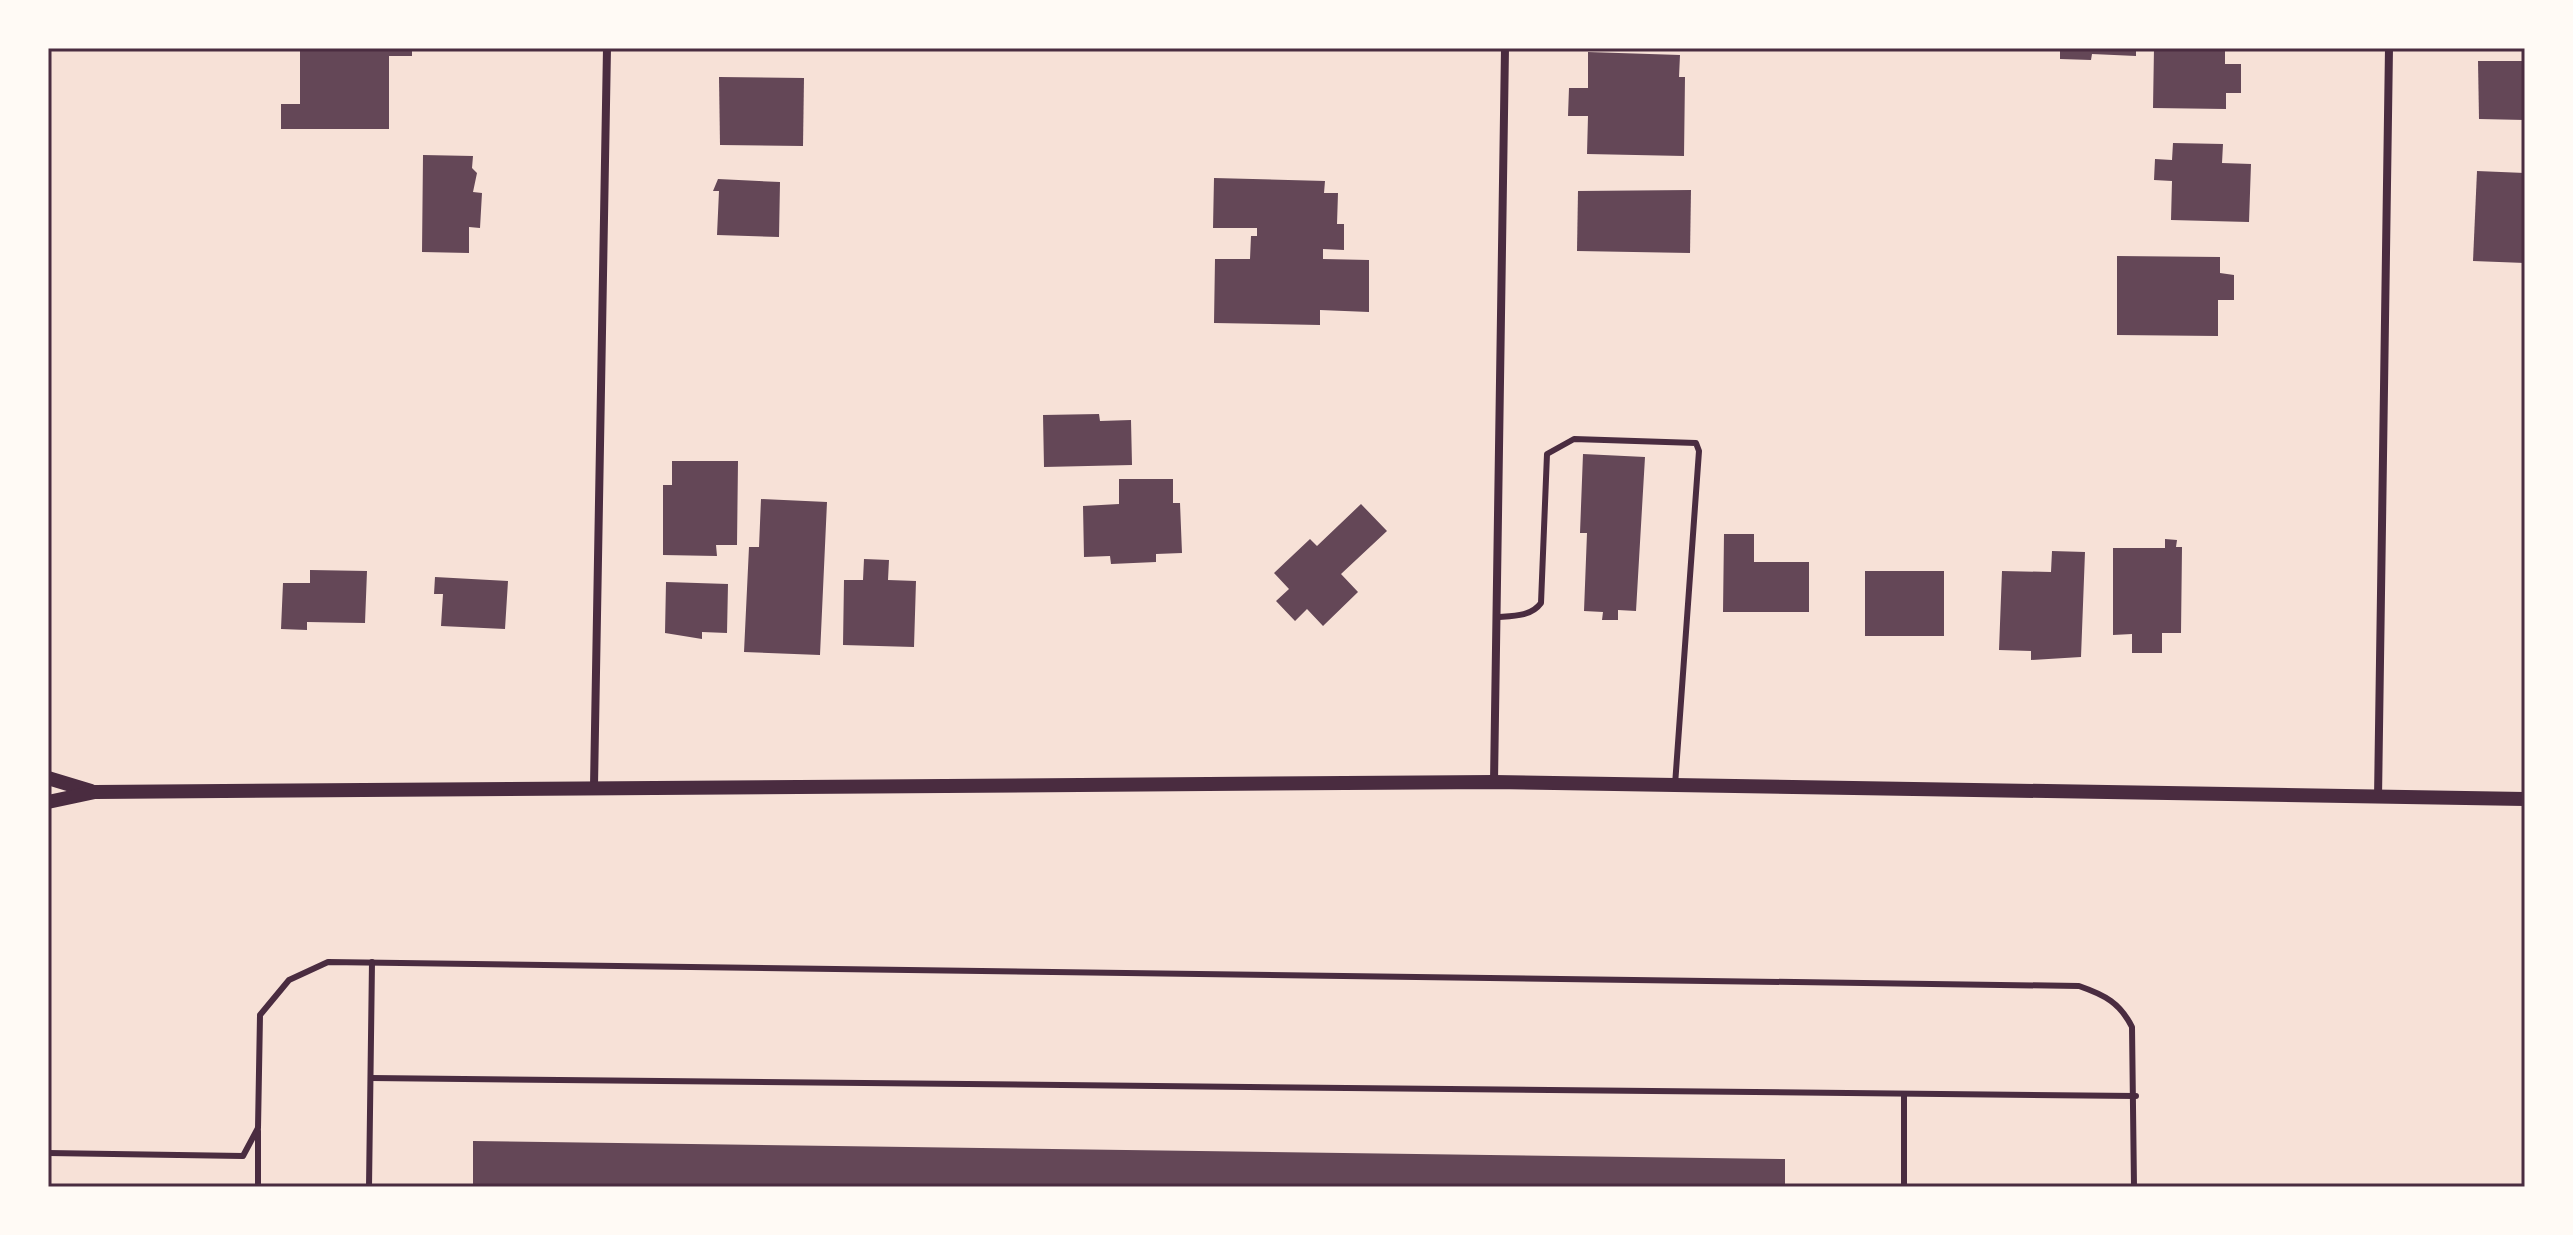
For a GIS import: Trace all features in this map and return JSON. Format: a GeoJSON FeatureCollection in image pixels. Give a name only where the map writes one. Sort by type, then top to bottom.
{"type":"FeatureCollection","features":[{"type":"Feature","properties":{"kind":"street"},"geometry":{"type":"LineString","coordinates":[[594,786],[607,48]]}},
{"type":"Feature","properties":{"kind":"street"},"geometry":{"type":"LineString","coordinates":[[1494,782],[1505,48]]}},
{"type":"Feature","properties":{"kind":"street"},"geometry":{"type":"LineString","coordinates":[[2378,798],[2389,48]]}},
{"type":"Feature","properties":{"kind":"street"},"geometry":{"type":"LineString","coordinates":[[48,778],[95,792]]}},
{"type":"Feature","properties":{"kind":"street"},"geometry":{"type":"LineString","coordinates":[[48,802],[95,792],[594,786],[1494,782],[2525,799]]}},
{"type":"Feature","properties":{"kind":"lane"},"geometry":{"type":"LineString","coordinates":[[1497,617],[1519,616],[1541,603],[1547,454],[1574,439],[1696,443],[1699,451],[1675,785]]}},
{"type":"Feature","properties":{"kind":"lane"},"geometry":{"type":"LineString","coordinates":[[258,1187],[260,1015],[289,980],[328,962],[372,962],[2079,986],[2102,994],[2122,1007],[2132,1027],[2136,1096],[2134,1187]]}},
{"type":"Feature","properties":{"kind":"lane"},"geometry":{"type":"LineString","coordinates":[[369,1187],[372,962]]}},
{"type":"Feature","properties":{"kind":"lane"},"geometry":{"type":"LineString","coordinates":[[371,1078],[2136,1096]]}},
{"type":"Feature","properties":{"kind":"lane"},"geometry":{"type":"LineString","coordinates":[[1904,1094],[1904,1187]]}},
{"type":"Feature","properties":{"kind":"lane"},"geometry":{"type":"LineString","coordinates":[[48,1153],[243,1156],[258,1128]]}},
{"type":"Feature","properties":{"kind":"building"},"geometry":{"type":"Polygon","coordinates":[[[300,48],[412,48],[412,56],[389,56],[389,129],[281,129],[281,104],[300,104],[300,48]]]}},
{"type":"Feature","properties":{"kind":"building"},"geometry":{"type":"Polygon","coordinates":[[[2060,48],[2136,48],[2136,56],[2092,54],[2091,60],[2060,59],[2060,48]]]}},
{"type":"Feature","properties":{"kind":"building"},"geometry":{"type":"Polygon","coordinates":[[[2154,48],[2225,48],[2225,64],[2241,64],[2241,93],[2226,93],[2226,109],[2153,108],[2154,48]]]}},
{"type":"Feature","properties":{"kind":"building"},"geometry":{"type":"Polygon","coordinates":[[[1588,52],[1680,55],[1679,77],[1685,77],[1684,156],[1587,154],[1588,116],[1568,116],[1569,88],[1588,88],[1588,52]]]}},
{"type":"Feature","properties":{"kind":"building"},"geometry":{"type":"Polygon","coordinates":[[[2478,61],[2525,61],[2525,120],[2479,119],[2478,61]]]}},
{"type":"Feature","properties":{"kind":"building"},"geometry":{"type":"Polygon","coordinates":[[[719,77],[804,78],[803,146],[720,145],[719,77]]]}},
{"type":"Feature","properties":{"kind":"building"},"geometry":{"type":"Polygon","coordinates":[[[2173,143],[2223,144],[2222,163],[2251,164],[2249,222],[2171,220],[2172,181],[2154,180],[2155,159],[2172,160],[2173,143]]]}},
{"type":"Feature","properties":{"kind":"building"},"geometry":{"type":"Polygon","coordinates":[[[423,155],[473,156],[472,168],[477,173],[473,192],[482,193],[480,228],[469,227],[469,253],[422,252],[423,155]]]}},
{"type":"Feature","properties":{"kind":"building"},"geometry":{"type":"Polygon","coordinates":[[[2477,171],[2525,173],[2525,263],[2473,261],[2477,171]]]}},
{"type":"Feature","properties":{"kind":"building"},"geometry":{"type":"Polygon","coordinates":[[[1214,178],[1325,181],[1324,193],[1338,193],[1337,224],[1344,224],[1344,250],[1323,249],[1323,259],[1369,260],[1369,312],[1320,310],[1320,325],[1214,323],[1215,259],[1250,259],[1251,236],[1257,236],[1257,228],[1213,228],[1214,178]]]}},
{"type":"Feature","properties":{"kind":"building"},"geometry":{"type":"Polygon","coordinates":[[[718,179],[780,182],[779,237],[717,235],[719,191],[713,191],[718,179]]]}},
{"type":"Feature","properties":{"kind":"building"},"geometry":{"type":"Polygon","coordinates":[[[1691,190],[1690,253],[1577,251],[1578,191],[1691,190]]]}},
{"type":"Feature","properties":{"kind":"building"},"geometry":{"type":"Polygon","coordinates":[[[2117,256],[2220,257],[2220,273],[2234,275],[2234,300],[2218,300],[2218,336],[2117,335],[2117,256]]]}},
{"type":"Feature","properties":{"kind":"building"},"geometry":{"type":"Polygon","coordinates":[[[1099,414],[1100,421],[1131,420],[1132,465],[1044,467],[1043,415],[1099,414]]]}},
{"type":"Feature","properties":{"kind":"building"},"geometry":{"type":"Polygon","coordinates":[[[1583,454],[1645,457],[1636,611],[1618,610],[1618,620],[1602,620],[1603,612],[1584,611],[1587,533],[1580,533],[1583,454]]]}},
{"type":"Feature","properties":{"kind":"building"},"geometry":{"type":"Polygon","coordinates":[[[672,461],[738,461],[737,545],[716,545],[717,556],[663,555],[663,485],[672,485],[672,461]]]}},
{"type":"Feature","properties":{"kind":"building"},"geometry":{"type":"Polygon","coordinates":[[[1119,479],[1173,479],[1173,503],[1180,503],[1182,553],[1156,554],[1156,562],[1111,564],[1110,556],[1084,557],[1083,506],[1119,504],[1119,479]]]}},
{"type":"Feature","properties":{"kind":"building"},"geometry":{"type":"Polygon","coordinates":[[[761,499],[827,502],[820,655],[744,652],[749,547],[759,547],[761,499]]]}},
{"type":"Feature","properties":{"kind":"building"},"geometry":{"type":"Polygon","coordinates":[[[1361,504],[1387,531],[1341,574],[1358,592],[1323,626],[1307,609],[1295,621],[1276,601],[1289,589],[1274,573],[1310,539],[1317,546],[1361,504]]]}},
{"type":"Feature","properties":{"kind":"building"},"geometry":{"type":"Polygon","coordinates":[[[1724,534],[1754,534],[1754,562],[1809,562],[1809,612],[1723,612],[1724,534]]]}},
{"type":"Feature","properties":{"kind":"building"},"geometry":{"type":"Polygon","coordinates":[[[2165,539],[2177,540],[2176,547],[2182,547],[2181,633],[2162,633],[2162,653],[2132,653],[2132,634],[2113,635],[2113,548],[2165,548],[2165,539]]]}},
{"type":"Feature","properties":{"kind":"building"},"geometry":{"type":"Polygon","coordinates":[[[2052,551],[2085,552],[2081,657],[2031,660],[2031,651],[1999,650],[2002,571],[2051,572],[2052,551]]]}},
{"type":"Feature","properties":{"kind":"building"},"geometry":{"type":"Polygon","coordinates":[[[864,559],[889,560],[888,580],[916,581],[914,647],[843,645],[844,580],[863,580],[864,559]]]}},
{"type":"Feature","properties":{"kind":"building"},"geometry":{"type":"Polygon","coordinates":[[[310,570],[367,571],[365,623],[307,622],[307,630],[281,629],[283,583],[310,583],[310,570]]]}},
{"type":"Feature","properties":{"kind":"building"},"geometry":{"type":"Polygon","coordinates":[[[1865,571],[1944,571],[1944,636],[1865,636],[1865,571]]]}},
{"type":"Feature","properties":{"kind":"building"},"geometry":{"type":"Polygon","coordinates":[[[435,577],[508,581],[505,629],[441,626],[443,594],[434,594],[435,577]]]}},
{"type":"Feature","properties":{"kind":"building"},"geometry":{"type":"Polygon","coordinates":[[[666,582],[728,584],[727,633],[702,632],[702,639],[665,633],[666,582]]]}},
{"type":"Feature","properties":{"kind":"building"},"geometry":{"type":"Polygon","coordinates":[[[473,1141],[1785,1159],[1785,1187],[473,1187],[473,1141]]]}}]}
